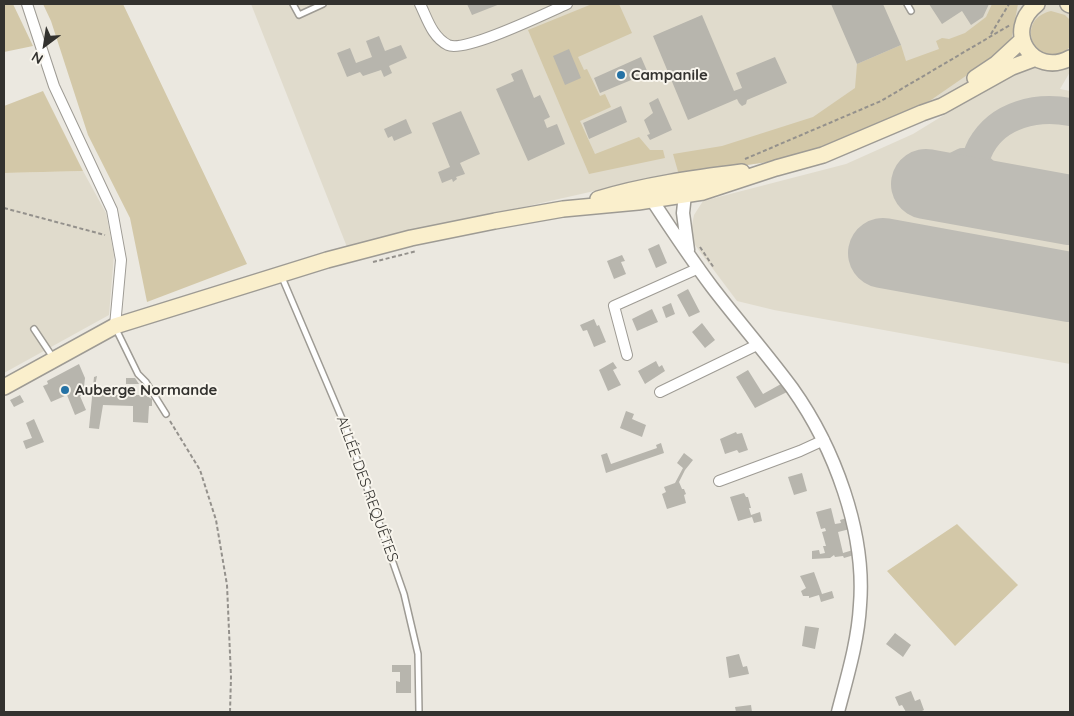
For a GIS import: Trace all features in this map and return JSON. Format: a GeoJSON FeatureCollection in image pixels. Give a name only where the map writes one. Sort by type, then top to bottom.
{"type":"FeatureCollection","features":[{"type":"Feature","properties":{"kind":"main road"},"geometry":{"type":"LineString","coordinates":[[1037,4],[1030,10],[1021,28],[1022,40],[1031,55],[1049,64],[1059,63],[1070,58]]}},
{"type":"Feature","properties":{"kind":"main road"},"geometry":{"type":"LineString","coordinates":[[922,113],[996,64],[1022,40]]}},
{"type":"Feature","properties":{"kind":"main road"},"geometry":{"type":"LineString","coordinates":[[4,387],[115,326],[281,275],[411,238],[563,209],[652,200],[703,192],[823,155],[950,102],[1012,67],[1036,58]]}},
{"type":"Feature","properties":{"kind":"main road"},"geometry":{"type":"LineString","coordinates":[[563,209],[625,191],[692,179],[776,168]]}},
{"type":"Feature","properties":{"kind":"main road"},"geometry":{"type":"LineString","coordinates":[[652,200],[651,191],[686,184],[692,179]]}},
{"type":"Feature","properties":{"kind":"street"},"geometry":{"type":"LineString","coordinates":[[27,4],[54,86],[112,210],[121,260],[115,326]]}},
{"type":"Feature","properties":{"kind":"street"},"geometry":{"type":"LineString","coordinates":[[420,4],[433,32],[448,45],[458,46],[488,38],[567,4]]}},
{"type":"Feature","properties":{"kind":"street"},"geometry":{"type":"LineString","coordinates":[[685,194],[683,213],[688,253]]}},
{"type":"Feature","properties":{"kind":"street"},"geometry":{"type":"LineString","coordinates":[[652,200],[698,268],[792,389],[824,440],[850,509],[857,535],[860,564],[860,604],[855,646],[838,712]]}},
{"type":"Feature","properties":{"kind":"street"},"geometry":{"type":"LineString","coordinates":[[627,355],[614,306],[698,268]]}},
{"type":"Feature","properties":{"kind":"street"},"geometry":{"type":"LineString","coordinates":[[660,392],[757,345]]}},
{"type":"Feature","properties":{"kind":"street"},"geometry":{"type":"LineString","coordinates":[[719,481],[800,451],[824,440]]}},
{"type":"Feature","properties":{"kind":"lane"},"geometry":{"type":"LineString","coordinates":[[293,4],[299,15],[323,4]]}},
{"type":"Feature","properties":{"kind":"lane"},"geometry":{"type":"LineString","coordinates":[[907,4],[911,11]]}},
{"type":"Feature","properties":{"kind":"lane","name":"ALLÉE DES REQUÊTES"},"geometry":{"type":"LineString","coordinates":[[281,275],[346,428],[404,594],[418,654],[419,712]]}},
{"type":"Feature","properties":{"kind":"lane"},"geometry":{"type":"LineString","coordinates":[[115,326],[138,374],[146,382],[166,414]]}},
{"type":"Feature","properties":{"kind":"lane"},"geometry":{"type":"LineString","coordinates":[[34,329],[54,359]]}},
{"type":"Feature","properties":{"kind":"path"},"geometry":{"type":"LineString","coordinates":[[990,36],[1009,4]]}},
{"type":"Feature","properties":{"kind":"path"},"geometry":{"type":"LineString","coordinates":[[742,161],[881,101],[1011,24],[1022,23]]}},
{"type":"Feature","properties":{"kind":"path"},"geometry":{"type":"LineString","coordinates":[[4,208],[117,238]]}},
{"type":"Feature","properties":{"kind":"path"},"geometry":{"type":"LineString","coordinates":[[370,263],[424,249]]}},
{"type":"Feature","properties":{"kind":"path"},"geometry":{"type":"LineString","coordinates":[[166,414],[200,470],[216,520],[227,585],[230,712]]}},
{"type":"Feature","properties":{"kind":"shaded area"},"geometry":{"type":"Polygon","coordinates":[[[4,4],[13,4],[33,46],[4,52],[4,4]]]}},
{"type":"Feature","properties":{"kind":"shaded area"},"geometry":{"type":"Polygon","coordinates":[[[43,4],[123,4],[247,264],[147,302],[130,218],[88,135],[51,21],[43,4]]]}},
{"type":"Feature","properties":{"kind":"shaded area"},"geometry":{"type":"Polygon","coordinates":[[[251,4],[1070,4],[1070,72],[1060,89],[1070,91],[1070,364],[774,310],[737,301],[695,245],[691,230],[694,215],[703,201],[846,164],[913,134],[993,85],[781,160],[634,182],[347,247],[251,4]]]}},
{"type":"Feature","properties":{"kind":"shaded area"},"geometry":{"type":"Polygon","coordinates":[[[592,4],[619,4],[632,33],[578,57],[584,70],[587,69],[600,96],[605,94],[611,107],[580,121],[595,154],[639,137],[650,150],[663,150],[665,158],[589,174],[528,30],[592,4]]]}},
{"type":"Feature","properties":{"kind":"shaded area"},"geometry":{"type":"Polygon","coordinates":[[[992,4],[1018,4],[1011,42],[999,53],[931,100],[873,129],[781,160],[679,175],[673,154],[722,146],[813,117],[855,88],[857,64],[901,45],[906,61],[939,49],[936,41],[942,38],[949,39],[965,33],[986,17],[992,4]]]}},
{"type":"Feature","properties":{"kind":"shaded area"},"geometry":{"type":"Polygon","coordinates":[[[1051,11],[1065,15],[1070,20],[1070,47],[1059,54],[1049,55],[1040,51],[1034,44],[1031,34],[1032,25],[1039,17],[1051,11]]]}},
{"type":"Feature","properties":{"kind":"shaded area"},"geometry":{"type":"Polygon","coordinates":[[[43,91],[83,171],[4,173],[4,106],[43,91]]]}},
{"type":"Feature","properties":{"kind":"shaded area"},"geometry":{"type":"Polygon","coordinates":[[[83,171],[106,213],[114,255],[109,315],[4,373],[4,173],[83,171]]]}},
{"type":"Feature","properties":{"kind":"shaded area"},"geometry":{"type":"Polygon","coordinates":[[[957,524],[1018,585],[955,646],[887,571],[957,524]]]}},
{"type":"Feature","properties":{"kind":"building"},"geometry":{"type":"Polygon","coordinates":[[[467,4],[500,4],[472,15],[467,4]]]}},
{"type":"Feature","properties":{"kind":"building"},"geometry":{"type":"Polygon","coordinates":[[[831,4],[883,4],[901,45],[857,64],[831,4]]]}},
{"type":"Feature","properties":{"kind":"building"},"geometry":{"type":"Polygon","coordinates":[[[929,4],[989,4],[983,17],[971,25],[962,11],[942,24],[929,4]]]}},
{"type":"Feature","properties":{"kind":"building"},"geometry":{"type":"Polygon","coordinates":[[[702,15],[734,91],[742,88],[736,73],[775,57],[787,83],[747,100],[746,104],[742,106],[737,99],[688,120],[653,36],[702,15]]]}},
{"type":"Feature","properties":{"kind":"building"},"geometry":{"type":"Polygon","coordinates":[[[379,36],[385,51],[401,45],[407,58],[389,66],[392,73],[384,77],[381,70],[363,76],[360,72],[347,77],[337,53],[350,48],[356,63],[372,57],[366,41],[379,36]]]}},
{"type":"Feature","properties":{"kind":"building"},"geometry":{"type":"Polygon","coordinates":[[[569,49],[581,78],[565,85],[553,56],[569,49]]]}},
{"type":"Feature","properties":{"kind":"building","name":"Campanile"},"geometry":{"type":"Polygon","coordinates":[[[641,57],[648,73],[600,93],[594,78],[641,57]]]}},
{"type":"Feature","properties":{"kind":"building"},"geometry":{"type":"Polygon","coordinates":[[[522,69],[534,98],[540,95],[550,117],[544,120],[547,128],[557,124],[565,144],[528,161],[496,89],[514,81],[511,74],[522,69]]]}},
{"type":"Feature","properties":{"kind":"building"},"geometry":{"type":"Polygon","coordinates":[[[658,98],[672,130],[650,140],[647,135],[650,134],[644,120],[653,113],[649,103],[658,98]]]}},
{"type":"Feature","properties":{"kind":"building"},"geometry":{"type":"Polygon","coordinates":[[[621,106],[627,122],[589,139],[583,123],[621,106]]]}},
{"type":"Feature","properties":{"kind":"building"},"geometry":{"type":"Polygon","coordinates":[[[461,111],[480,154],[460,163],[465,174],[456,177],[457,179],[453,182],[452,179],[442,183],[438,172],[450,167],[432,123],[461,111]]]}},
{"type":"Feature","properties":{"kind":"building"},"geometry":{"type":"Polygon","coordinates":[[[406,119],[412,133],[394,141],[392,136],[388,138],[384,129],[406,119]]]}},
{"type":"Feature","properties":{"kind":"building"},"geometry":{"type":"Polygon","coordinates":[[[659,244],[667,263],[656,268],[648,249],[659,244]]]}},
{"type":"Feature","properties":{"kind":"building"},"geometry":{"type":"Polygon","coordinates":[[[622,255],[625,261],[621,262],[626,274],[614,279],[607,261],[622,255]]]}},
{"type":"Feature","properties":{"kind":"building"},"geometry":{"type":"Polygon","coordinates":[[[688,289],[700,312],[689,317],[677,295],[688,289]]]}},
{"type":"Feature","properties":{"kind":"building"},"geometry":{"type":"Polygon","coordinates":[[[671,303],[675,314],[666,318],[662,307],[671,303]]]}},
{"type":"Feature","properties":{"kind":"building"},"geometry":{"type":"Polygon","coordinates":[[[652,309],[658,322],[637,331],[632,319],[652,309]]]}},
{"type":"Feature","properties":{"kind":"building"},"geometry":{"type":"Polygon","coordinates":[[[594,319],[597,326],[599,325],[606,342],[594,347],[587,330],[583,331],[580,325],[594,319]]]}},
{"type":"Feature","properties":{"kind":"building"},"geometry":{"type":"Polygon","coordinates":[[[702,323],[715,340],[705,348],[692,332],[702,323]]]}},
{"type":"Feature","properties":{"kind":"building"},"geometry":{"type":"Polygon","coordinates":[[[656,361],[659,367],[662,365],[665,371],[645,384],[638,371],[656,361]]]}},
{"type":"Feature","properties":{"kind":"building"},"geometry":{"type":"Polygon","coordinates":[[[613,362],[617,368],[613,370],[621,385],[608,391],[599,370],[613,362]]]}},
{"type":"Feature","properties":{"kind":"building","name":"Auberge Normande"},"geometry":{"type":"Polygon","coordinates":[[[79,364],[85,378],[84,387],[87,393],[80,396],[86,410],[75,415],[67,395],[51,402],[43,386],[48,384],[47,381],[79,364]]]}},
{"type":"Feature","properties":{"kind":"building"},"geometry":{"type":"Polygon","coordinates":[[[748,370],[763,394],[781,384],[787,392],[755,408],[736,377],[748,370]]]}},
{"type":"Feature","properties":{"kind":"building"},"geometry":{"type":"Polygon","coordinates":[[[97,376],[96,395],[145,395],[152,399],[152,406],[149,406],[148,423],[133,422],[133,406],[103,405],[99,429],[89,428],[94,377],[97,376]]]}},
{"type":"Feature","properties":{"kind":"building"},"geometry":{"type":"Polygon","coordinates":[[[126,378],[135,378],[139,384],[126,384],[126,378]]]}},
{"type":"Feature","properties":{"kind":"building"},"geometry":{"type":"Polygon","coordinates":[[[20,395],[24,402],[14,407],[10,400],[20,395]]]}},
{"type":"Feature","properties":{"kind":"building"},"geometry":{"type":"Polygon","coordinates":[[[626,411],[634,414],[632,419],[646,425],[642,437],[620,428],[626,411]]]}},
{"type":"Feature","properties":{"kind":"building"},"geometry":{"type":"Polygon","coordinates":[[[34,419],[44,442],[26,449],[23,441],[32,438],[26,423],[34,419]]]}},
{"type":"Feature","properties":{"kind":"building"},"geometry":{"type":"Polygon","coordinates":[[[736,432],[737,434],[742,433],[748,450],[739,453],[737,450],[725,454],[720,439],[736,432]]]}},
{"type":"Feature","properties":{"kind":"building"},"geometry":{"type":"Polygon","coordinates":[[[661,443],[664,453],[606,473],[601,455],[607,453],[611,464],[657,448],[656,445],[661,443]]]}},
{"type":"Feature","properties":{"kind":"building"},"geometry":{"type":"Polygon","coordinates":[[[684,453],[693,460],[679,482],[686,494],[684,495],[686,503],[667,509],[662,494],[666,492],[664,487],[675,483],[683,468],[677,463],[684,453]]]}},
{"type":"Feature","properties":{"kind":"building"},"geometry":{"type":"Polygon","coordinates":[[[802,473],[807,491],[794,495],[788,477],[802,473]]]}},
{"type":"Feature","properties":{"kind":"building"},"geometry":{"type":"Polygon","coordinates":[[[744,493],[748,497],[751,515],[760,512],[762,521],[754,523],[752,517],[738,521],[730,497],[744,493]]]}},
{"type":"Feature","properties":{"kind":"building"},"geometry":{"type":"Polygon","coordinates":[[[831,508],[835,524],[841,523],[840,520],[847,518],[850,529],[838,532],[843,553],[853,550],[854,555],[844,558],[843,556],[835,557],[834,555],[830,558],[812,559],[812,551],[819,550],[820,554],[825,553],[823,546],[826,546],[822,532],[826,531],[825,528],[821,529],[816,512],[831,508]]]}},
{"type":"Feature","properties":{"kind":"building"},"geometry":{"type":"Polygon","coordinates":[[[814,572],[822,594],[832,591],[834,598],[821,602],[819,595],[809,598],[809,596],[803,596],[801,591],[806,588],[800,576],[814,572]]]}},
{"type":"Feature","properties":{"kind":"building"},"geometry":{"type":"Polygon","coordinates":[[[805,626],[819,628],[815,649],[802,646],[805,626]]]}},
{"type":"Feature","properties":{"kind":"building"},"geometry":{"type":"Polygon","coordinates":[[[895,633],[911,645],[903,657],[886,644],[895,633]]]}},
{"type":"Feature","properties":{"kind":"building"},"geometry":{"type":"Polygon","coordinates":[[[739,654],[743,667],[747,666],[749,674],[729,678],[726,657],[739,654]]]}},
{"type":"Feature","properties":{"kind":"building"},"geometry":{"type":"Polygon","coordinates":[[[392,665],[411,665],[411,693],[396,693],[396,681],[400,682],[400,672],[392,672],[392,665]]]}},
{"type":"Feature","properties":{"kind":"building"},"geometry":{"type":"Polygon","coordinates":[[[911,691],[915,701],[920,699],[924,710],[920,712],[906,712],[902,705],[899,706],[895,697],[911,691]]]}},
{"type":"Feature","properties":{"kind":"building"},"geometry":{"type":"Polygon","coordinates":[[[751,705],[752,712],[736,712],[735,707],[751,705]]]}},
{"type":"Feature","properties":{"kind":"taxiway"},"geometry":{"type":"LineString","coordinates":[[966,191],[974,162],[981,146],[998,126],[1020,115],[1032,112],[1045,110],[1070,112]]}},
{"type":"Feature","properties":{"kind":"taxiway"},"geometry":{"type":"LineString","coordinates":[[947,188],[944,186],[943,181],[955,166],[963,162],[973,162],[983,170],[995,192],[1004,198]]}},
{"type":"Feature","properties":{"kind":"runway"},"geometry":{"type":"LineString","coordinates":[[926,184],[1070,210]]}},
{"type":"Feature","properties":{"kind":"runway"},"geometry":{"type":"LineString","coordinates":[[883,253],[1070,287]]}},
{"type":"Feature","properties":{"kind":"place","name":"Campanile"},"geometry":{"type":"Point","coordinates":[621,75]}},
{"type":"Feature","properties":{"kind":"place","name":"Auberge Normande"},"geometry":{"type":"Point","coordinates":[65,390]}}]}
